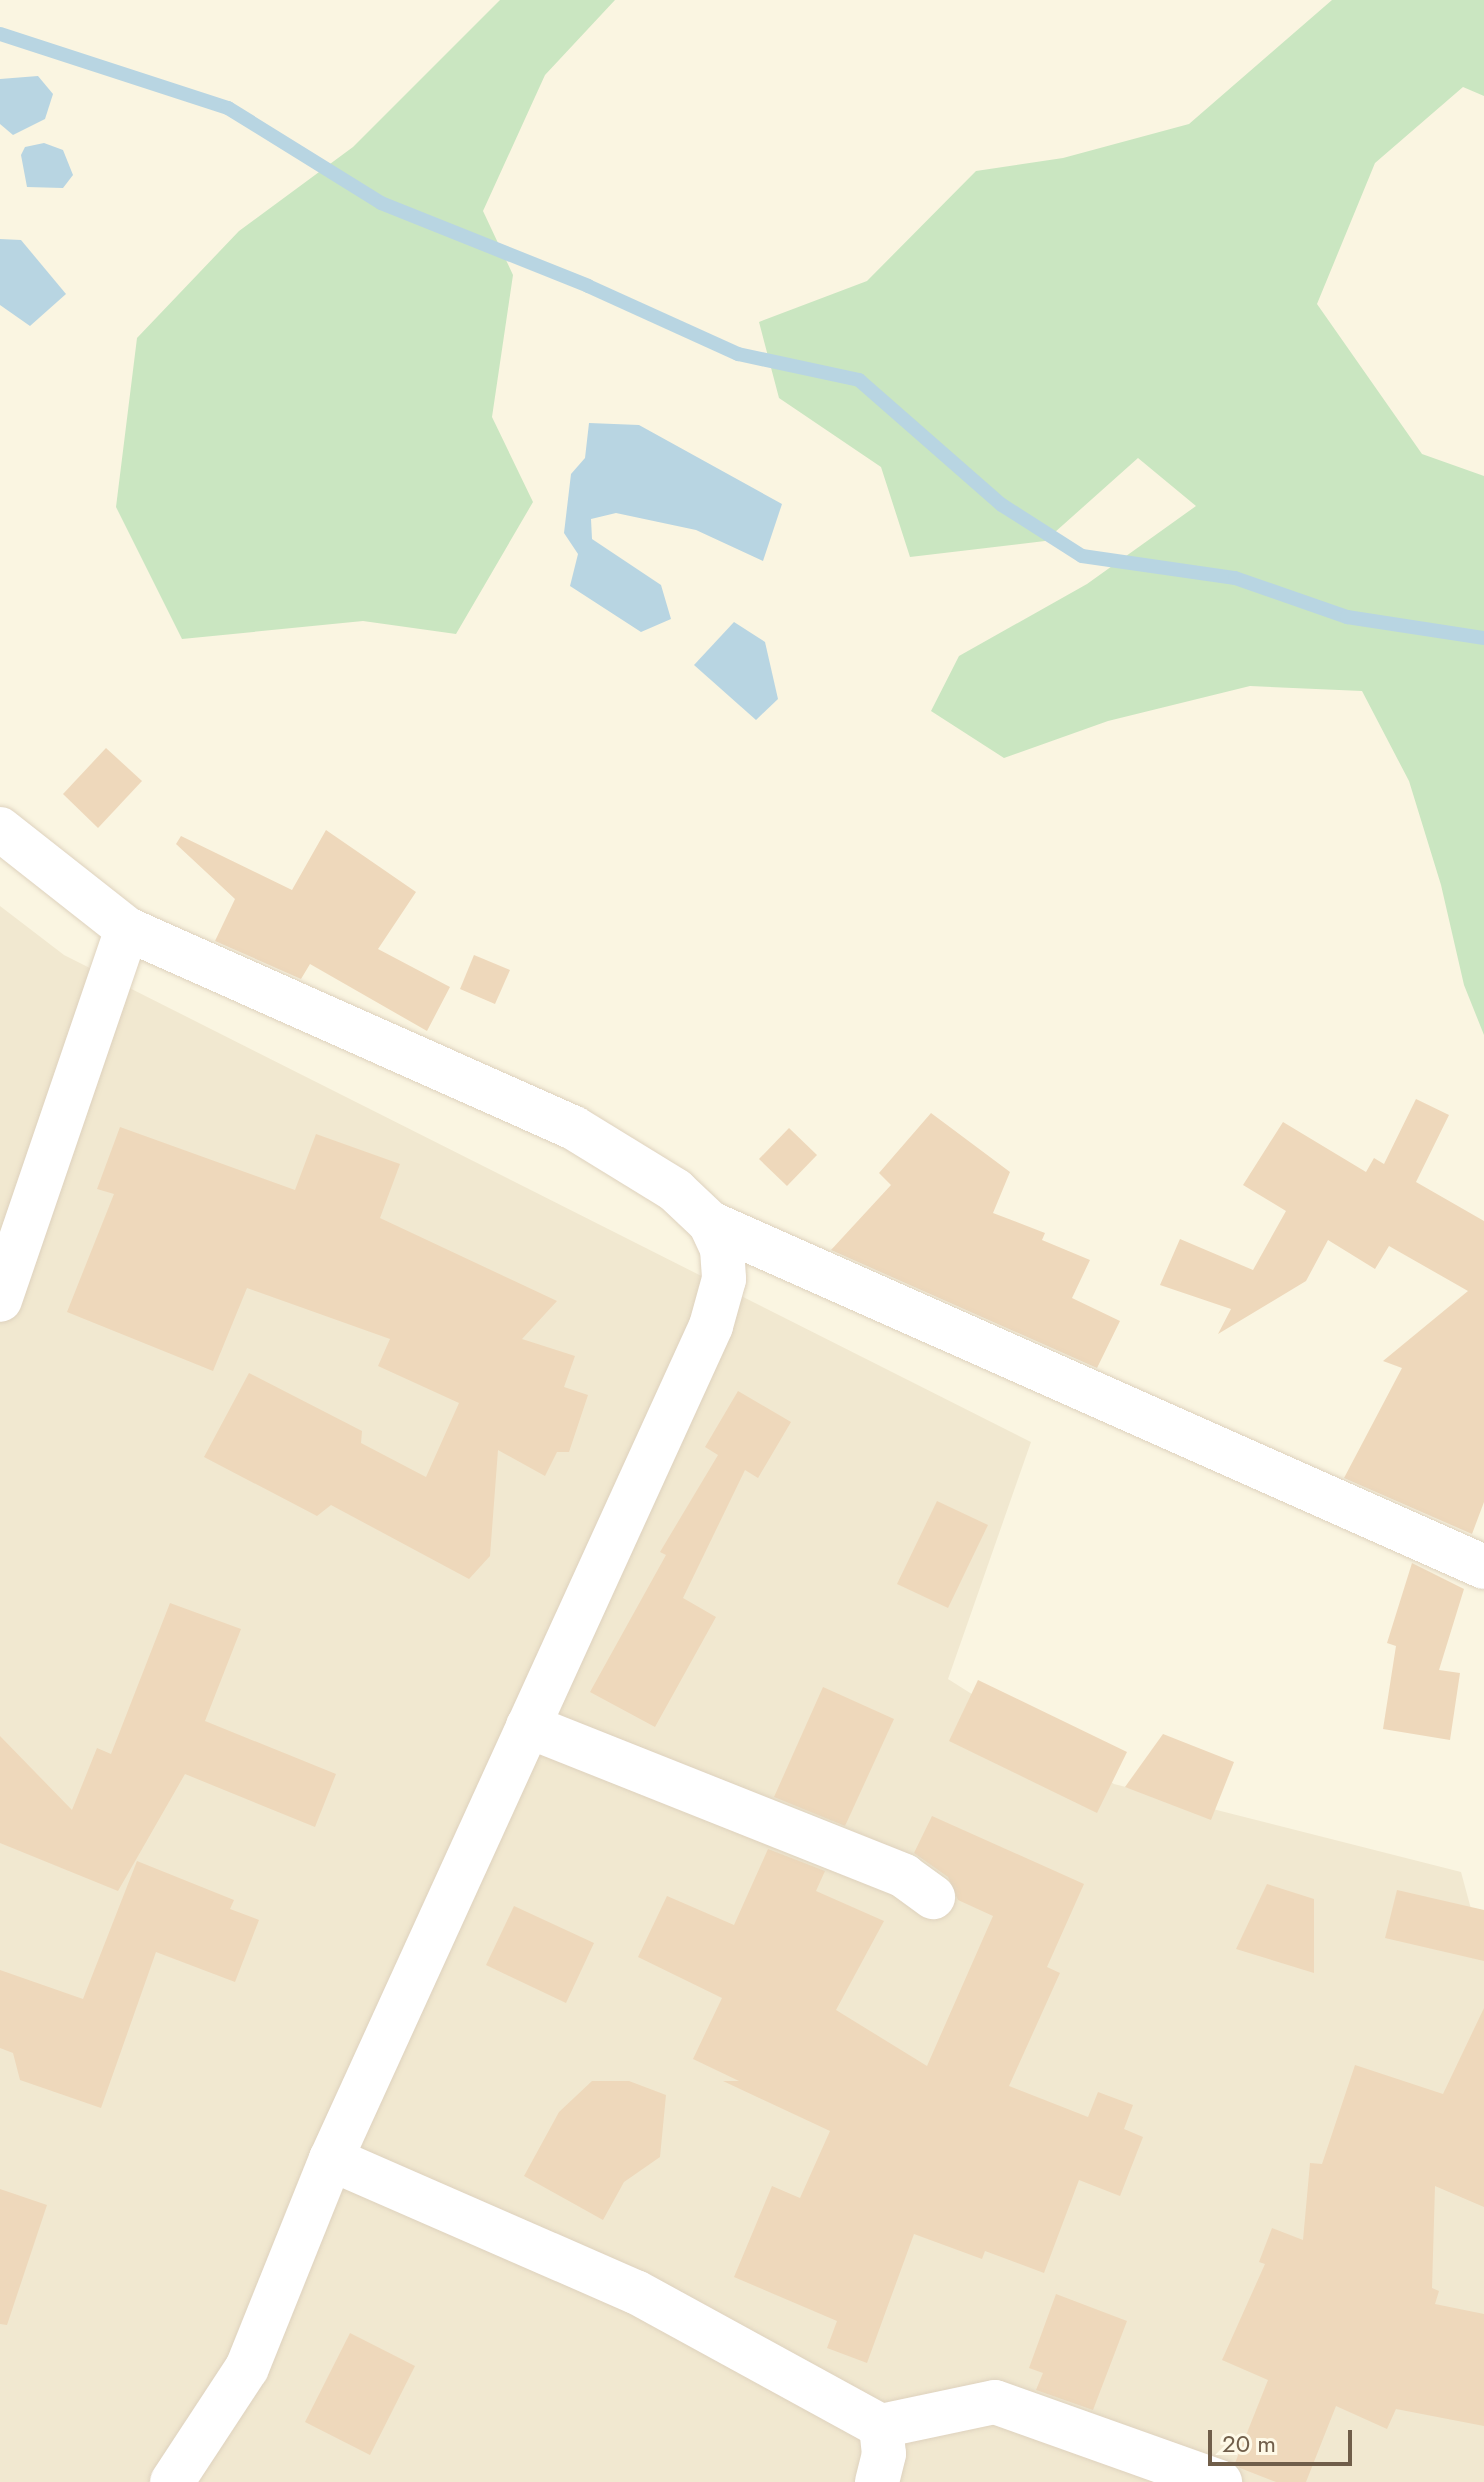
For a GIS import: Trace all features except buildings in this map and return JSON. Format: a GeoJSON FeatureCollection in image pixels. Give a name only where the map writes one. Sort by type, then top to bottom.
{"type":"FeatureCollection","features":[{"type":"Feature","properties":{"kind":"street"},"geometry":{"type":"LineString","coordinates":[[0,829],[127,929],[574,1128],[675,1190],[710,1223],[1484,1567]]}},
{"type":"Feature","properties":{"kind":"street"},"geometry":{"type":"LineString","coordinates":[[0,1300],[9,1246],[127,929]]}},
{"type":"Feature","properties":{"kind":"street"},"geometry":{"type":"LineString","coordinates":[[172,2482],[247,2368],[331,2159],[711,1326],[724,1279],[722,1249],[710,1223]]}},
{"type":"Feature","properties":{"kind":"street"},"geometry":{"type":"LineString","coordinates":[[528,1726],[904,1876],[933,1897]]}},
{"type":"Feature","properties":{"kind":"street"},"geometry":{"type":"LineString","coordinates":[[331,2159],[636,2292],[881,2426],[995,2402],[1183,2474],[1220,2482]]}},
{"type":"Feature","properties":{"kind":"street"},"geometry":{"type":"LineString","coordinates":[[877,2482],[884,2454],[881,2426]]}},
{"type":"Feature","properties":{"kind":"shaded area"},"geometry":{"type":"Polygon","coordinates":[[[0,906],[64,955],[1031,1442],[948,1679],[1114,1784],[1461,1872],[1477,1931],[1484,1933],[1484,2482],[0,2482],[0,906]]]}},
{"type":"Feature","properties":{"kind":"green space"},"geometry":{"type":"Polygon","coordinates":[[[500,0],[615,0],[545,75],[483,211],[513,275],[492,417],[533,502],[456,634],[363,621],[182,639],[116,507],[137,338],[239,231],[353,147],[500,0]]]}},
{"type":"Feature","properties":{"kind":"green space"},"geometry":{"type":"Polygon","coordinates":[[[1332,0],[1484,0],[1484,96],[1463,87],[1375,163],[1317,304],[1422,454],[1484,476],[1484,1035],[1464,985],[1441,885],[1409,781],[1362,691],[1250,686],[1108,721],[1004,758],[931,711],[959,656],[1087,584],[1196,506],[1138,458],[1045,541],[910,557],[881,467],[779,398],[759,322],[867,281],[976,171],[1063,158],[1189,124],[1332,0]]]}},
{"type":"Feature","properties":{"kind":"water"},"geometry":{"type":"Polygon","coordinates":[[[38,76],[53,94],[45,119],[13,135],[0,124],[0,79],[38,76]]]}},
{"type":"Feature","properties":{"kind":"water"},"geometry":{"type":"Polygon","coordinates":[[[44,143],[63,150],[73,175],[63,188],[27,187],[21,155],[25,147],[44,143]]]}},
{"type":"Feature","properties":{"kind":"water"},"geometry":{"type":"Polygon","coordinates":[[[0,239],[21,240],[66,294],[30,326],[0,305],[0,239]]]}},
{"type":"Feature","properties":{"kind":"water"},"geometry":{"type":"Polygon","coordinates":[[[589,423],[639,425],[782,504],[763,561],[696,530],[616,513],[591,519],[592,539],[661,585],[671,619],[641,632],[570,586],[578,554],[564,533],[571,474],[585,458],[589,423]]]}},
{"type":"Feature","properties":{"kind":"water"},"geometry":{"type":"Polygon","coordinates":[[[734,622],[765,642],[778,699],[756,720],[694,665],[734,622]]]}},
{"type":"Feature","properties":{"kind":"waterway"},"geometry":{"type":"LineString","coordinates":[[0,34],[228,108],[381,203],[588,286],[738,354],[859,380],[1002,505],[1082,556],[1235,578],[1347,617],[1484,638]]}}]}
